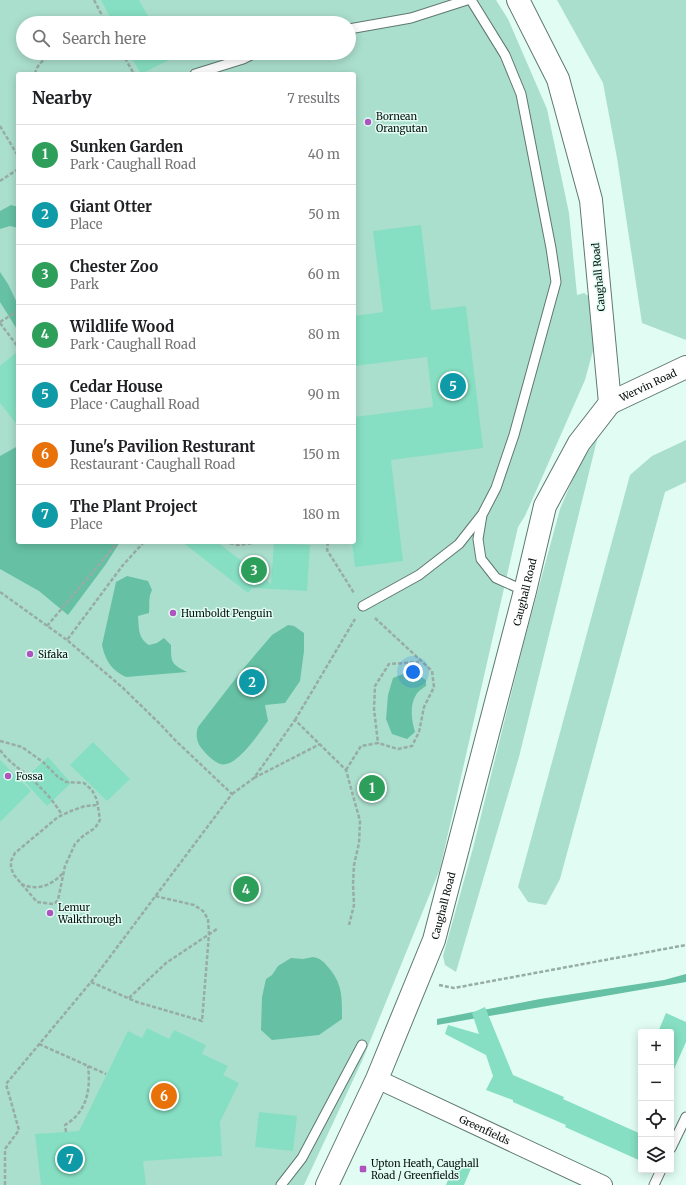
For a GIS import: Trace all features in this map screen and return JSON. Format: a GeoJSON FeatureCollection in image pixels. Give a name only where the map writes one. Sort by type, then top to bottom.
{"type":"FeatureCollection","features":[{"type":"Feature","properties":{"kind":"street","name":"Caughall Road"},"geometry":{"type":"LineString","coordinates":[[327,1185],[377,1079],[434,940],[526,591],[545,506],[579,443],[610,403],[591,200],[558,79],[518,0]]}},
{"type":"Feature","properties":{"kind":"street","name":"Wervin Road"},"geometry":{"type":"LineString","coordinates":[[610,403],[686,367]]}},
{"type":"Feature","properties":{"kind":"street","name":"Greenfields"},"geometry":{"type":"LineString","coordinates":[[377,1079],[596,1183]]}},
{"type":"Feature","properties":{"kind":"lane"},"geometry":{"type":"LineString","coordinates":[[356,28],[411,18],[467,0]]}},
{"type":"Feature","properties":{"kind":"lane"},"geometry":{"type":"LineString","coordinates":[[363,606],[419,575],[459,544],[482,515],[496,488],[514,435],[556,282],[551,248],[520,94],[505,55],[471,0]]}},
{"type":"Feature","properties":{"kind":"lane"},"geometry":{"type":"LineString","coordinates":[[202,72],[241,60]]}},
{"type":"Feature","properties":{"kind":"lane"},"geometry":{"type":"LineString","coordinates":[[482,515],[478,539],[480,559],[496,578],[526,591]]}},
{"type":"Feature","properties":{"kind":"lane"},"geometry":{"type":"LineString","coordinates":[[281,1185],[302,1158],[362,1045]]}},
{"type":"Feature","properties":{"kind":"lane"},"geometry":{"type":"LineString","coordinates":[[674,1142],[686,1116]]}},
{"type":"Feature","properties":{"kind":"lane"},"geometry":{"type":"LineString","coordinates":[[654,1185],[660,1173]]}},
{"type":"Feature","properties":{"kind":"path"},"geometry":{"type":"LineString","coordinates":[[94,0],[102,16]]}},
{"type":"Feature","properties":{"kind":"path"},"geometry":{"type":"LineString","coordinates":[[36,72],[38,65],[44,60]]}},
{"type":"Feature","properties":{"kind":"path"},"geometry":{"type":"LineString","coordinates":[[126,60],[133,72]]}},
{"type":"Feature","properties":{"kind":"path"},"geometry":{"type":"LineString","coordinates":[[0,126],[16,153]]}},
{"type":"Feature","properties":{"kind":"path"},"geometry":{"type":"LineString","coordinates":[[0,181],[16,170]]}},
{"type":"Feature","properties":{"kind":"path"},"geometry":{"type":"LineString","coordinates":[[16,311],[0,323],[16,344]]}},
{"type":"Feature","properties":{"kind":"path"},"geometry":{"type":"LineString","coordinates":[[47,626],[116,544]]}},
{"type":"Feature","properties":{"kind":"path"},"geometry":{"type":"LineString","coordinates":[[66,640],[124,565],[142,544]]}},
{"type":"Feature","properties":{"kind":"path"},"geometry":{"type":"LineString","coordinates":[[231,544],[238,546],[249,544]]}},
{"type":"Feature","properties":{"kind":"path"},"geometry":{"type":"LineString","coordinates":[[0,592],[66,640],[124,688],[175,740],[232,794]]}},
{"type":"Feature","properties":{"kind":"path"},"geometry":{"type":"LineString","coordinates":[[254,778],[296,720],[363,606]]}},
{"type":"Feature","properties":{"kind":"path"},"geometry":{"type":"LineString","coordinates":[[346,770],[361,746],[378,743],[398,749],[412,746],[419,732],[424,707],[434,687],[432,671],[420,662],[389,664],[375,686],[374,709],[378,743]]}},
{"type":"Feature","properties":{"kind":"path"},"geometry":{"type":"LineString","coordinates":[[296,720],[346,770],[360,821],[359,843],[354,865],[354,905],[350,925]]}},
{"type":"Feature","properties":{"kind":"path"},"geometry":{"type":"LineString","coordinates":[[0,741],[22,747],[43,762],[58,777],[66,782],[84,784],[92,790],[98,805],[100,820],[95,828],[83,836],[75,844],[63,872],[58,900],[54,904],[37,902],[20,884],[14,875],[11,868],[11,861],[16,853],[43,828],[62,816],[85,806],[98,805]]}},
{"type":"Feature","properties":{"kind":"path"},"geometry":{"type":"LineString","coordinates":[[0,1085],[6,1084],[91,982],[232,794],[254,778],[320,744]]}},
{"type":"Feature","properties":{"kind":"path"},"geometry":{"type":"LineString","coordinates":[[0,750],[14,766],[28,776],[38,786],[58,808],[62,816]]}},
{"type":"Feature","properties":{"kind":"path"},"geometry":{"type":"LineString","coordinates":[[20,884],[28,887],[47,885],[56,881],[63,872]]}},
{"type":"Feature","properties":{"kind":"path"},"geometry":{"type":"LineString","coordinates":[[91,982],[129,998],[202,1022],[209,934],[208,919],[204,911],[194,906],[155,896]]}},
{"type":"Feature","properties":{"kind":"path"},"geometry":{"type":"LineString","coordinates":[[129,998],[166,963],[217,929]]}},
{"type":"Feature","properties":{"kind":"path"},"geometry":{"type":"LineString","coordinates":[[417,981],[454,988],[686,945]]}},
{"type":"Feature","properties":{"kind":"path"},"geometry":{"type":"LineString","coordinates":[[39,1044],[106,1074]]}},
{"type":"Feature","properties":{"kind":"path"},"geometry":{"type":"LineString","coordinates":[[66,1132],[65,1125],[72,1122],[82,1109],[88,1096],[90,1080],[88,1066]]}},
{"type":"Feature","properties":{"kind":"path"},"geometry":{"type":"LineString","coordinates":[[5,1185],[5,1149],[19,1130],[6,1084]]}},
{"type":"Feature","properties":{"kind":"shaded area"},"geometry":{"type":"Polygon","coordinates":[[[0,0],[496,0],[508,19],[547,109],[569,213],[577,295],[584,293],[591,298],[594,347],[585,380],[525,516],[518,527],[440,869],[362,1061],[304,1185],[0,1185],[0,0]]]}},
{"type":"Feature","properties":{"kind":"shaded area"},"geometry":{"type":"Polygon","coordinates":[[[557,0],[686,0],[686,340],[642,323],[617,158],[603,83],[557,0]]]}},
{"type":"Feature","properties":{"kind":"shaded area"},"geometry":{"type":"Polygon","coordinates":[[[11,205],[16,206],[16,228],[10,226],[0,229],[0,211],[11,205]]]}},
{"type":"Feature","properties":{"kind":"shaded area"},"geometry":{"type":"Polygon","coordinates":[[[0,272],[16,301],[16,328],[0,302],[0,272]]]}},
{"type":"Feature","properties":{"kind":"shaded area"},"geometry":{"type":"Polygon","coordinates":[[[598,436],[519,757],[456,972],[445,965],[443,956],[473,848],[525,638],[560,509],[577,469],[598,436]]]}},
{"type":"Feature","properties":{"kind":"shaded area"},"geometry":{"type":"Polygon","coordinates":[[[686,440],[686,482],[665,492],[560,879],[546,905],[528,902],[518,887],[630,475],[652,456],[686,440]]]}},
{"type":"Feature","properties":{"kind":"shaded area"},"geometry":{"type":"Polygon","coordinates":[[[16,447],[16,544],[119,544],[106,564],[68,615],[39,591],[0,569],[0,456],[16,447]]]}},
{"type":"Feature","properties":{"kind":"shaded area"},"geometry":{"type":"Polygon","coordinates":[[[127,576],[148,581],[152,590],[149,613],[138,616],[141,636],[149,645],[157,643],[164,638],[171,645],[173,662],[187,672],[126,677],[117,672],[107,660],[102,645],[116,582],[127,576]]]}},
{"type":"Feature","properties":{"kind":"shaded area"},"geometry":{"type":"Polygon","coordinates":[[[288,625],[294,626],[304,633],[304,651],[300,681],[285,703],[265,705],[268,721],[240,756],[226,764],[217,763],[208,756],[199,745],[197,736],[198,727],[243,669],[272,635],[288,625]]]}},
{"type":"Feature","properties":{"kind":"shaded area"},"geometry":{"type":"Polygon","coordinates":[[[403,674],[417,674],[426,680],[426,686],[418,692],[412,704],[415,732],[407,739],[392,734],[386,719],[388,695],[393,678],[403,674]]]}},
{"type":"Feature","properties":{"kind":"shaded area"},"geometry":{"type":"Polygon","coordinates":[[[313,957],[323,961],[337,979],[342,998],[342,1019],[319,1035],[272,1040],[261,1030],[262,997],[266,979],[272,975],[278,966],[291,958],[303,959],[313,957]]]}},
{"type":"Feature","properties":{"kind":"shaded area"},"geometry":{"type":"Polygon","coordinates":[[[686,974],[686,982],[437,1025],[437,1019],[540,999],[664,980],[686,974]]]}},
{"type":"Feature","properties":{"kind":"building"},"geometry":{"type":"Polygon","coordinates":[[[101,0],[139,0],[148,16],[109,16],[101,0]]]}},
{"type":"Feature","properties":{"kind":"building"},"geometry":{"type":"Polygon","coordinates":[[[133,60],[169,60],[145,72],[140,72],[133,60]]]}},
{"type":"Feature","properties":{"kind":"building"},"geometry":{"type":"Polygon","coordinates":[[[421,225],[431,310],[466,306],[483,448],[391,460],[403,561],[355,567],[352,544],[356,544],[356,417],[433,407],[427,357],[356,366],[356,316],[383,312],[373,231],[421,225]]]}},
{"type":"Feature","properties":{"kind":"building"},"geometry":{"type":"Polygon","coordinates":[[[16,353],[16,423],[0,403],[0,366],[16,353]]]}},
{"type":"Feature","properties":{"kind":"building"},"geometry":{"type":"Polygon","coordinates":[[[185,544],[220,544],[271,584],[274,544],[310,545],[307,591],[252,588],[248,593],[185,544]]]}},
{"type":"Feature","properties":{"kind":"building"},"geometry":{"type":"Polygon","coordinates":[[[93,742],[130,779],[107,801],[70,765],[93,742]]]}},
{"type":"Feature","properties":{"kind":"building"},"geometry":{"type":"Polygon","coordinates":[[[48,757],[71,783],[47,806],[23,780],[48,757]]]}},
{"type":"Feature","properties":{"kind":"building","name":"Fossa"},"geometry":{"type":"Polygon","coordinates":[[[0,760],[31,791],[0,822],[0,760]]]}},
{"type":"Feature","properties":{"kind":"building"},"geometry":{"type":"Polygon","coordinates":[[[485,1007],[513,1075],[564,1097],[563,1099],[638,1133],[638,1160],[565,1127],[566,1125],[513,1102],[513,1100],[486,1090],[493,1076],[486,1055],[445,1034],[448,1025],[479,1034],[472,1013],[485,1007]]]}},
{"type":"Feature","properties":{"kind":"building"},"geometry":{"type":"Polygon","coordinates":[[[666,1013],[686,1022],[686,1042],[674,1069],[674,1029],[659,1029],[666,1013]]]}},
{"type":"Feature","properties":{"kind":"building"},"geometry":{"type":"Polygon","coordinates":[[[147,1028],[169,1039],[174,1030],[206,1045],[202,1054],[228,1066],[223,1075],[239,1083],[220,1122],[222,1156],[143,1161],[146,1185],[41,1185],[35,1134],[79,1131],[128,1031],[142,1038],[147,1028]]]}},
{"type":"Feature","properties":{"kind":"building"},"geometry":{"type":"Polygon","coordinates":[[[259,1112],[297,1116],[293,1151],[255,1147],[259,1112]]]}},
{"type":"Feature","properties":{"kind":"building"},"geometry":{"type":"Polygon","coordinates":[[[456,1159],[472,1166],[464,1185],[446,1185],[456,1159]]]}},
{"type":"Feature","properties":{"kind":"place","name":"Bornean Orangutan"},"geometry":{"type":"Point","coordinates":[368,122]}},
{"type":"Feature","properties":{"kind":"place","name":"Cedar House"},"geometry":{"type":"Point","coordinates":[453,386]}},
{"type":"Feature","properties":{"kind":"place","name":"Chester Zoo"},"geometry":{"type":"Point","coordinates":[254,570]}},
{"type":"Feature","properties":{"kind":"place","name":"Humboldt Penguin"},"geometry":{"type":"Point","coordinates":[173,613]}},
{"type":"Feature","properties":{"kind":"place","name":"Sifaka"},"geometry":{"type":"Point","coordinates":[30,654]}},
{"type":"Feature","properties":{"kind":"place","name":"Giant Otter"},"geometry":{"type":"Point","coordinates":[252,682]}},
{"type":"Feature","properties":{"kind":"place","name":"Fossa"},"geometry":{"type":"Point","coordinates":[8,776]}},
{"type":"Feature","properties":{"kind":"place","name":"Sunken Garden"},"geometry":{"type":"Point","coordinates":[372,788]}},
{"type":"Feature","properties":{"kind":"place","name":"Wildlife Wood"},"geometry":{"type":"Point","coordinates":[246,889]}},
{"type":"Feature","properties":{"kind":"place","name":"Lemur Walkthrough"},"geometry":{"type":"Point","coordinates":[50,913]}},
{"type":"Feature","properties":{"kind":"place","name":"June's Pavilion Resturant"},"geometry":{"type":"Point","coordinates":[164,1096]}},
{"type":"Feature","properties":{"kind":"place","name":"The Plant Project"},"geometry":{"type":"Point","coordinates":[70,1159]}},
{"type":"Feature","properties":{"kind":"place","name":"Upton Heath, Caughall Road / Greenfields"},"geometry":{"type":"Point","coordinates":[363,1169]}}]}
